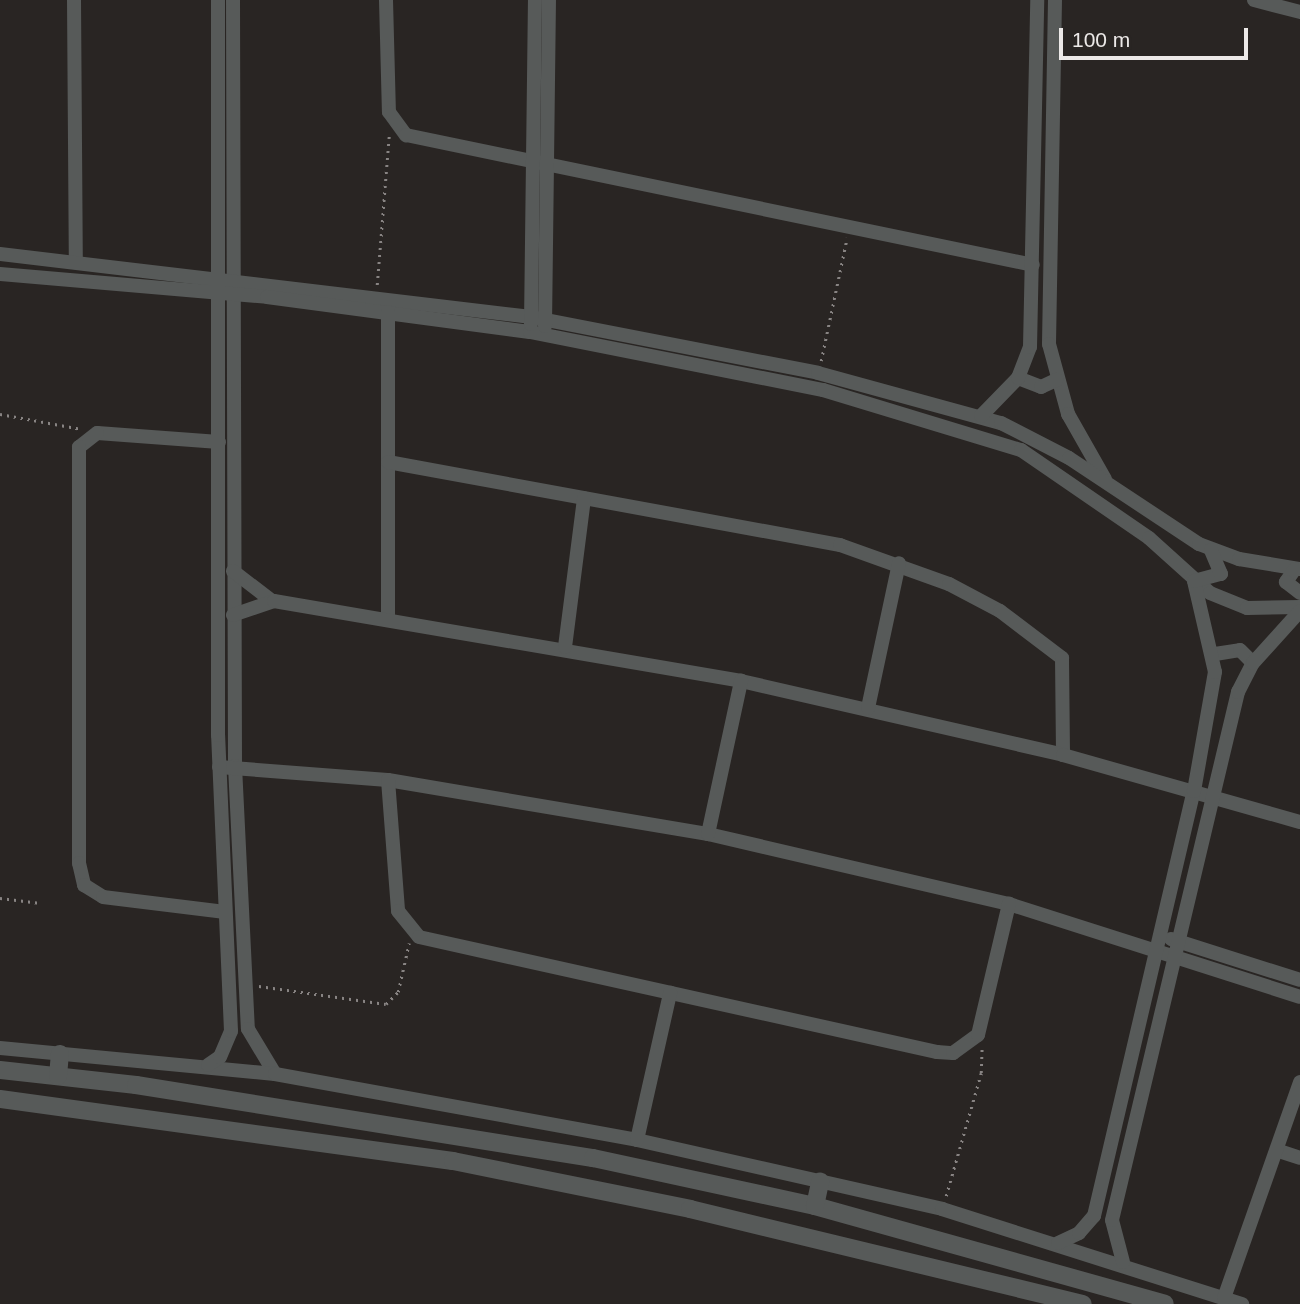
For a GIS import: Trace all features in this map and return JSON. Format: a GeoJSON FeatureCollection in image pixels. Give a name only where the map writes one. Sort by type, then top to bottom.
{"type":"FeatureCollection","features":[{"type":"Feature","properties":{"kind":"street"},"geometry":{"type":"LineString","coordinates":[[74,0],[76,262]]}},
{"type":"Feature","properties":{"kind":"street"},"geometry":{"type":"LineString","coordinates":[[208,1065],[220,1057],[230,1031],[219,766],[218,0]]}},
{"type":"Feature","properties":{"kind":"street"},"geometry":{"type":"LineString","coordinates":[[233,0],[235,766],[245,984],[253,1046],[275,1074]]}},
{"type":"Feature","properties":{"kind":"street"},"geometry":{"type":"LineString","coordinates":[[386,0],[389,112],[395,125],[419,140],[1033,265]]}},
{"type":"Feature","properties":{"kind":"street"},"geometry":{"type":"LineString","coordinates":[[535,0],[543,166]]}},
{"type":"Feature","properties":{"kind":"street"},"geometry":{"type":"LineString","coordinates":[[537,334],[549,0]]}},
{"type":"Feature","properties":{"kind":"street"},"geometry":{"type":"LineString","coordinates":[[981,416],[1018,378],[1030,347],[1037,0]]}},
{"type":"Feature","properties":{"kind":"street"},"geometry":{"type":"LineString","coordinates":[[1055,0],[1047,326],[1056,380],[1109,486]]}},
{"type":"Feature","properties":{"kind":"street"},"geometry":{"type":"LineString","coordinates":[[1254,0],[1300,12]]}},
{"type":"Feature","properties":{"kind":"street"},"geometry":{"type":"LineString","coordinates":[[0,254],[377,295],[538,318],[818,373],[981,416],[1046,444],[1210,549],[1298,569],[1286,582],[1300,593]]}},
{"type":"Feature","properties":{"kind":"street"},"geometry":{"type":"LineString","coordinates":[[0,274],[219,292],[388,312],[537,334],[823,390],[1000,440],[1080,486],[1194,581],[1247,608],[1300,609]]}},
{"type":"Feature","properties":{"kind":"street"},"geometry":{"type":"LineString","coordinates":[[388,312],[388,618]]}},
{"type":"Feature","properties":{"kind":"street"},"geometry":{"type":"LineString","coordinates":[[1018,378],[1041,387],[1056,380]]}},
{"type":"Feature","properties":{"kind":"street"},"geometry":{"type":"LineString","coordinates":[[219,442],[90,435],[78,456],[79,874],[103,897],[225,912]]}},
{"type":"Feature","properties":{"kind":"street"},"geometry":{"type":"LineString","coordinates":[[388,462],[829,542],[899,564],[1000,611],[1056,649],[1067,678],[1063,755]]}},
{"type":"Feature","properties":{"kind":"street"},"geometry":{"type":"LineString","coordinates":[[565,647],[584,498]]}},
{"type":"Feature","properties":{"kind":"street"},"geometry":{"type":"LineString","coordinates":[[1194,581],[1221,574],[1210,549]]}},
{"type":"Feature","properties":{"kind":"street"},"geometry":{"type":"LineString","coordinates":[[867,708],[899,564]]}},
{"type":"Feature","properties":{"kind":"street"},"geometry":{"type":"LineString","coordinates":[[233,571],[274,601]]}},
{"type":"Feature","properties":{"kind":"street"},"geometry":{"type":"LineString","coordinates":[[1058,1243],[1079,1233],[1094,1216],[1194,791],[1215,654],[1194,581]]}},
{"type":"Feature","properties":{"kind":"street"},"geometry":{"type":"LineString","coordinates":[[233,615],[274,601],[565,647],[741,681],[1063,755],[1300,822]]}},
{"type":"Feature","properties":{"kind":"street"},"geometry":{"type":"LineString","coordinates":[[1123,1262],[1112,1220],[1238,692],[1254,663],[1300,609]]}},
{"type":"Feature","properties":{"kind":"street"},"geometry":{"type":"LineString","coordinates":[[1215,654],[1240,650],[1254,663]]}},
{"type":"Feature","properties":{"kind":"street"},"geometry":{"type":"LineString","coordinates":[[708,834],[741,681]]}},
{"type":"Feature","properties":{"kind":"street"},"geometry":{"type":"LineString","coordinates":[[219,766],[388,780],[708,834],[1009,904],[1155,955],[1300,997]]}},
{"type":"Feature","properties":{"kind":"street"},"geometry":{"type":"LineString","coordinates":[[388,780],[398,911],[411,931],[670,993],[937,1052],[960,1050],[978,1035],[1009,904]]}},
{"type":"Feature","properties":{"kind":"street"},"geometry":{"type":"LineString","coordinates":[[1160,935],[1300,980]]}},
{"type":"Feature","properties":{"kind":"street"},"geometry":{"type":"LineString","coordinates":[[637,1140],[670,993]]}},
{"type":"Feature","properties":{"kind":"street"},"geometry":{"type":"LineString","coordinates":[[0,1048],[208,1065],[275,1074],[637,1140],[942,1209],[1123,1262],[1242,1304]]}},
{"type":"Feature","properties":{"kind":"street"},"geometry":{"type":"LineString","coordinates":[[58,1076],[60,1054]]}},
{"type":"Feature","properties":{"kind":"street"},"geometry":{"type":"LineString","coordinates":[[0,1070],[352,1117],[815,1206],[1165,1304]]}},
{"type":"Feature","properties":{"kind":"street"},"geometry":{"type":"LineString","coordinates":[[1224,1298],[1279,1151],[1300,1082]]}},
{"type":"Feature","properties":{"kind":"street"},"geometry":{"type":"LineString","coordinates":[[0,1099],[383,1150],[650,1200],[1083,1304]]}},
{"type":"Feature","properties":{"kind":"street"},"geometry":{"type":"LineString","coordinates":[[349,1145],[355,1135],[352,1117]]}},
{"type":"Feature","properties":{"kind":"street"},"geometry":{"type":"LineString","coordinates":[[383,1150],[378,1139],[385,1123]]}},
{"type":"Feature","properties":{"kind":"street"},"geometry":{"type":"LineString","coordinates":[[1279,1151],[1300,1158]]}},
{"type":"Feature","properties":{"kind":"street"},"geometry":{"type":"LineString","coordinates":[[815,1206],[820,1182]]}},
{"type":"Feature","properties":{"kind":"path"},"geometry":{"type":"LineString","coordinates":[[377,295],[386,146],[395,125]]}},
{"type":"Feature","properties":{"kind":"path"},"geometry":{"type":"LineString","coordinates":[[818,373],[849,228]]}},
{"type":"Feature","properties":{"kind":"path"},"geometry":{"type":"LineString","coordinates":[[0,414],[69,422],[90,435]]}},
{"type":"Feature","properties":{"kind":"path"},"geometry":{"type":"LineString","coordinates":[[0,898],[41,903]]}},
{"type":"Feature","properties":{"kind":"path"},"geometry":{"type":"LineString","coordinates":[[245,984],[386,1004],[398,992],[411,931]]}},
{"type":"Feature","properties":{"kind":"path"},"geometry":{"type":"LineString","coordinates":[[942,1209],[981,1073],[978,1035]]}}]}
